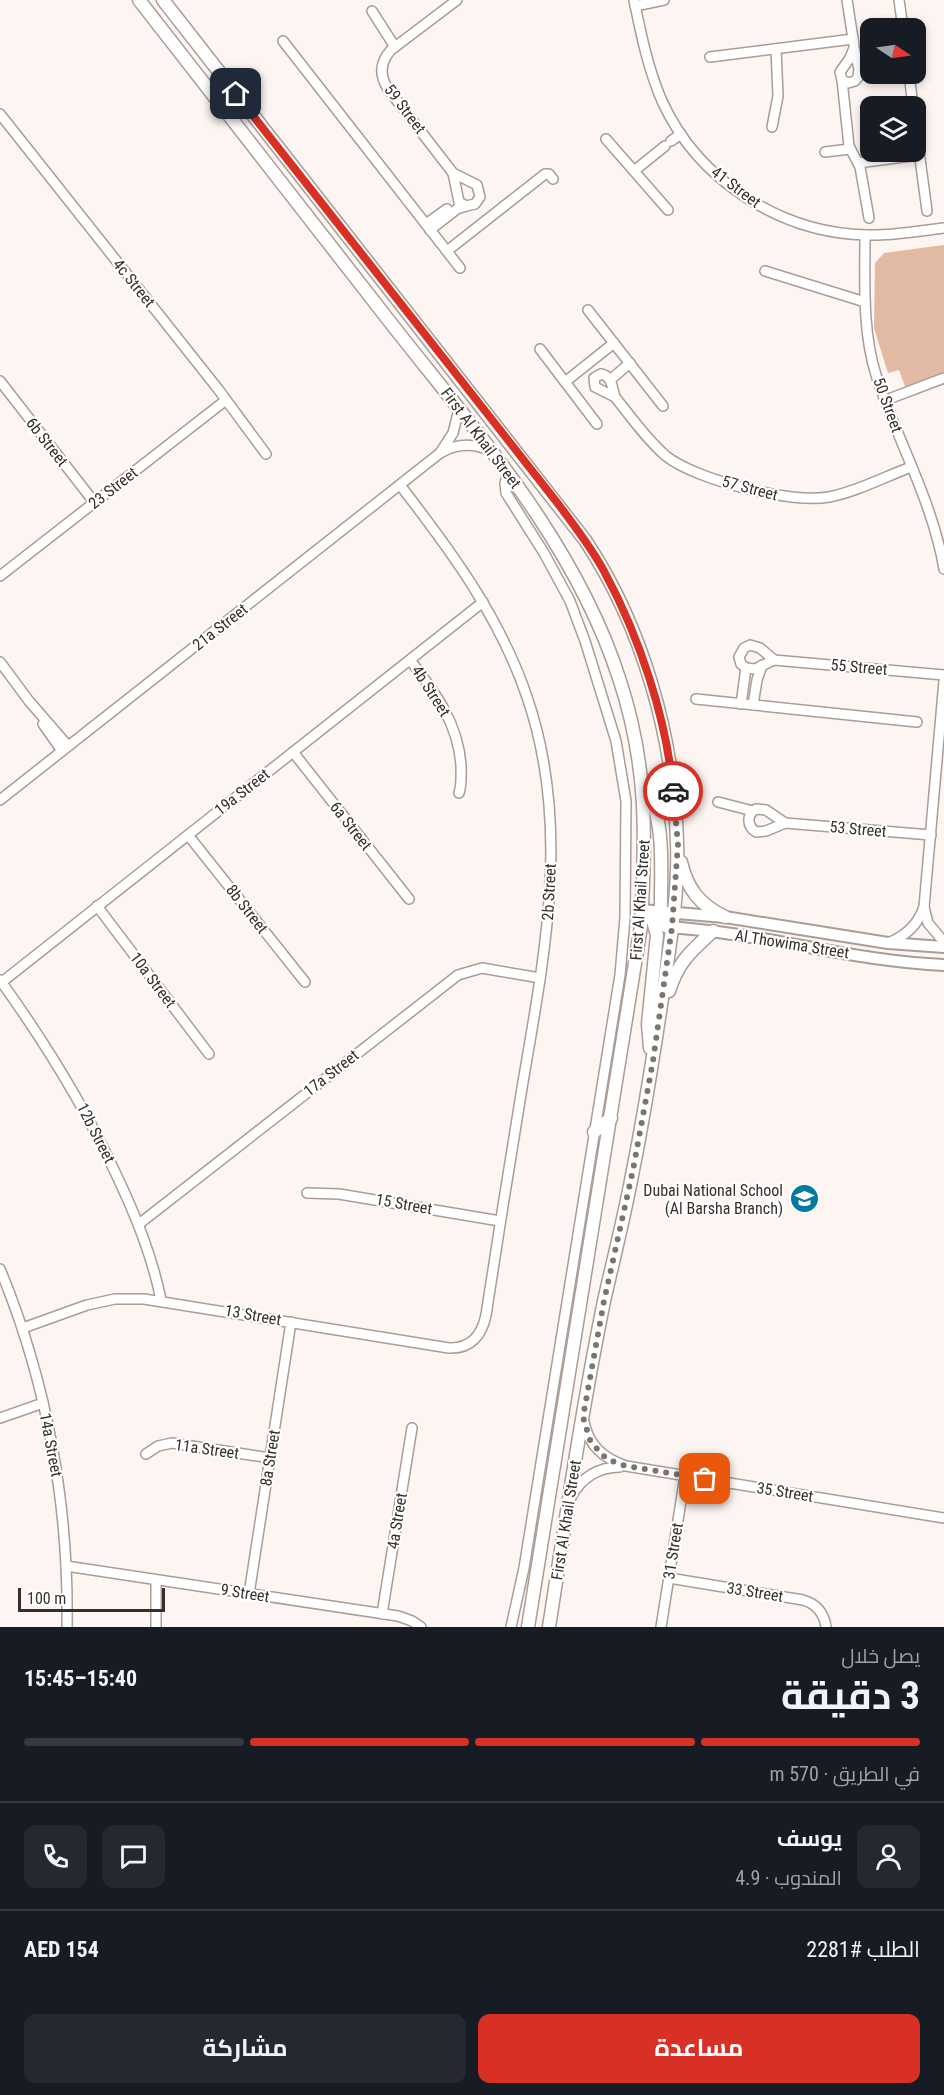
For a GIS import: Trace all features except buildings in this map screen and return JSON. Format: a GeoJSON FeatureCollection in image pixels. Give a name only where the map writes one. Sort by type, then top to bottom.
{"type":"FeatureCollection","features":[{"type":"Feature","properties":{"kind":"main road","name":"First Al Khail Street"},"geometry":{"type":"LineString","coordinates":[[139,0],[508,473],[551,536],[599,626],[627,702],[642,782],[645,848],[640,926],[528,1627]]}},
{"type":"Feature","properties":{"kind":"main road","name":"First Al Khail Street"},"geometry":{"type":"LineString","coordinates":[[163,0],[564,512],[605,572],[633,633],[653,694],[668,756],[678,844],[668,911]]}},
{"type":"Feature","properties":{"kind":"main road"},"geometry":{"type":"LineString","coordinates":[[338,255],[351,263],[386,306],[391,308],[398,301]]}},
{"type":"Feature","properties":{"kind":"main road"},"geometry":{"type":"LineString","coordinates":[[642,782],[652,799],[657,818],[668,911],[664,922],[672,927]]}},
{"type":"Feature","properties":{"kind":"main road"},"geometry":{"type":"LineString","coordinates":[[678,844],[685,877],[692,891],[705,906],[725,917]]}},
{"type":"Feature","properties":{"kind":"main road"},"geometry":{"type":"LineString","coordinates":[[641,910],[650,917],[655,926],[657,941],[648,1024],[653,1061]]}},
{"type":"Feature","properties":{"kind":"main road","name":"First Al Khail Street"},"geometry":{"type":"LineString","coordinates":[[549,1627],[604,1301],[633,1170],[653,1061],[672,927]]}},
{"type":"Feature","properties":{"kind":"main road"},"geometry":{"type":"LineString","coordinates":[[657,1029],[678,966],[687,954],[713,931]]}},
{"type":"Feature","properties":{"kind":"main road"},"geometry":{"type":"LineString","coordinates":[[594,1132],[611,1118]]}},
{"type":"Feature","properties":{"kind":"street","name":"59 Street"},"geometry":{"type":"LineString","coordinates":[[453,173],[384,83],[381,69],[383,62],[395,47],[457,0]]}},
{"type":"Feature","properties":{"kind":"street"},"geometry":{"type":"LineString","coordinates":[[842,80],[850,83],[855,81],[859,69],[847,0]]}},
{"type":"Feature","properties":{"kind":"street"},"geometry":{"type":"LineString","coordinates":[[899,0],[902,18]]}},
{"type":"Feature","properties":{"kind":"street"},"geometry":{"type":"LineString","coordinates":[[634,3],[658,1]]}},
{"type":"Feature","properties":{"kind":"street","name":"41 Street"},"geometry":{"type":"LineString","coordinates":[[634,3],[651,71],[664,104],[681,134],[713,171],[736,190],[779,216],[811,226],[864,235],[944,228]]}},
{"type":"Feature","properties":{"kind":"street"},"geometry":{"type":"LineString","coordinates":[[372,11],[395,47]]}},
{"type":"Feature","properties":{"kind":"street"},"geometry":{"type":"LineString","coordinates":[[283,41],[460,268]]}},
{"type":"Feature","properties":{"kind":"street"},"geometry":{"type":"LineString","coordinates":[[710,57],[854,43]]}},
{"type":"Feature","properties":{"kind":"street"},"geometry":{"type":"LineString","coordinates":[[854,43],[849,60],[841,69],[840,74],[850,149],[858,163],[869,218]]}},
{"type":"Feature","properties":{"kind":"street"},"geometry":{"type":"LineString","coordinates":[[772,127],[778,96],[776,49]]}},
{"type":"Feature","properties":{"kind":"street","name":"4c Street"},"geometry":{"type":"LineString","coordinates":[[0,114],[266,454]]}},
{"type":"Feature","properties":{"kind":"street"},"geometry":{"type":"LineString","coordinates":[[634,171],[681,134]]}},
{"type":"Feature","properties":{"kind":"street"},"geometry":{"type":"LineString","coordinates":[[606,139],[668,210]]}},
{"type":"Feature","properties":{"kind":"street"},"geometry":{"type":"LineString","coordinates":[[825,152],[850,149]]}},
{"type":"Feature","properties":{"kind":"street"},"geometry":{"type":"LineString","coordinates":[[858,163],[866,162]]}},
{"type":"Feature","properties":{"kind":"street"},"geometry":{"type":"LineString","coordinates":[[921,162],[927,210]]}},
{"type":"Feature","properties":{"kind":"street"},"geometry":{"type":"LineString","coordinates":[[428,227],[457,199],[457,187],[453,173]]}},
{"type":"Feature","properties":{"kind":"street"},"geometry":{"type":"LineString","coordinates":[[428,227],[456,210],[475,204],[479,200],[479,188],[453,173]]}},
{"type":"Feature","properties":{"kind":"street"},"geometry":{"type":"LineString","coordinates":[[447,251],[545,174],[553,178]]}},
{"type":"Feature","properties":{"kind":"street"},"geometry":{"type":"LineString","coordinates":[[457,199],[466,206]]}},
{"type":"Feature","properties":{"kind":"street","name":"50 Street"},"geometry":{"type":"LineString","coordinates":[[864,235],[865,302],[869,347],[877,376],[910,466],[940,532],[944,569]]}},
{"type":"Feature","properties":{"kind":"street"},"geometry":{"type":"LineString","coordinates":[[765,271],[865,302]]}},
{"type":"Feature","properties":{"kind":"street"},"geometry":{"type":"LineString","coordinates":[[588,310],[663,406]]}},
{"type":"Feature","properties":{"kind":"street"},"geometry":{"type":"LineString","coordinates":[[565,382],[614,343]]}},
{"type":"Feature","properties":{"kind":"street"},"geometry":{"type":"LineString","coordinates":[[540,349],[565,382],[589,396],[615,397],[610,380],[604,374],[595,376],[593,381],[589,396],[597,424]]}},
{"type":"Feature","properties":{"kind":"street"},"geometry":{"type":"LineString","coordinates":[[610,380],[630,363]]}},
{"type":"Feature","properties":{"kind":"street"},"geometry":{"type":"LineString","coordinates":[[886,400],[944,378]]}},
{"type":"Feature","properties":{"kind":"street","name":"6b Street"},"geometry":{"type":"LineString","coordinates":[[0,381],[94,502]]}},
{"type":"Feature","properties":{"kind":"street","name":"57 Street"},"geometry":{"type":"LineString","coordinates":[[615,397],[661,451],[675,462],[700,474],[773,495],[801,499],[829,497],[910,466]]}},
{"type":"Feature","properties":{"kind":"street","name":"23 Street"},"geometry":{"type":"LineString","coordinates":[[0,576],[226,400]]}},
{"type":"Feature","properties":{"kind":"street","name":"21a Street"},"geometry":{"type":"LineString","coordinates":[[440,453],[453,433],[459,409]]}},
{"type":"Feature","properties":{"kind":"street","name":"21a Street"},"geometry":{"type":"LineString","coordinates":[[0,800],[440,453],[461,445],[477,446],[491,451]]}},
{"type":"Feature","properties":{"kind":"street"},"geometry":{"type":"LineString","coordinates":[[508,473],[505,483],[506,494],[544,553],[570,601],[581,628],[611,721],[624,781],[626,823],[623,947],[524,1568],[511,1627]]}},
{"type":"Feature","properties":{"kind":"street","name":"2b Street"},"geometry":{"type":"LineString","coordinates":[[400,485],[454,556],[483,602],[511,656],[534,718],[547,775],[551,836],[548,912],[540,978],[486,1315],[480,1333]]}},
{"type":"Feature","properties":{"kind":"street","name":"19a Street"},"geometry":{"type":"LineString","coordinates":[[1,981],[483,602]]}},
{"type":"Feature","properties":{"kind":"street"},"geometry":{"type":"LineString","coordinates":[[750,645],[760,648],[774,660],[762,665],[752,669],[746,668],[741,664],[739,657],[741,651],[750,645]]}},
{"type":"Feature","properties":{"kind":"street","name":"4b Street"},"geometry":{"type":"LineString","coordinates":[[410,660],[440,700],[452,723],[460,761],[461,787],[459,793]]}},
{"type":"Feature","properties":{"kind":"street","name":"55 Street"},"geometry":{"type":"LineString","coordinates":[[774,660],[944,675]]}},
{"type":"Feature","properties":{"kind":"street"},"geometry":{"type":"LineString","coordinates":[[0,662],[65,748]]}},
{"type":"Feature","properties":{"kind":"street"},"geometry":{"type":"LineString","coordinates":[[753,705],[762,665]]}},
{"type":"Feature","properties":{"kind":"street"},"geometry":{"type":"LineString","coordinates":[[741,704],[746,668]]}},
{"type":"Feature","properties":{"kind":"street"},"geometry":{"type":"LineString","coordinates":[[888,943],[911,930],[924,907],[944,681]]}},
{"type":"Feature","properties":{"kind":"street"},"geometry":{"type":"LineString","coordinates":[[696,699],[917,722]]}},
{"type":"Feature","properties":{"kind":"street","name":"6a Street"},"geometry":{"type":"LineString","coordinates":[[293,752],[409,899]]}},
{"type":"Feature","properties":{"kind":"street"},"geometry":{"type":"LineString","coordinates":[[718,802],[753,811],[763,809],[785,823]]}},
{"type":"Feature","properties":{"kind":"street"},"geometry":{"type":"LineString","coordinates":[[753,811],[748,822],[756,832],[766,831],[785,823]]}},
{"type":"Feature","properties":{"kind":"street","name":"53 Street"},"geometry":{"type":"LineString","coordinates":[[785,823],[931,835]]}},
{"type":"Feature","properties":{"kind":"street","name":"8b Street"},"geometry":{"type":"LineString","coordinates":[[188,835],[305,982]]}},
{"type":"Feature","properties":{"kind":"street","name":"10a Street"},"geometry":{"type":"LineString","coordinates":[[97,906],[209,1054]]}},
{"type":"Feature","properties":{"kind":"street"},"geometry":{"type":"LineString","coordinates":[[924,907],[928,923],[944,944]]}},
{"type":"Feature","properties":{"kind":"street","name":"Al Thowima Street"},"geometry":{"type":"LineString","coordinates":[[641,910],[725,917],[888,943],[944,944]]}},
{"type":"Feature","properties":{"kind":"street","name":"Al Thowima Street"},"geometry":{"type":"LineString","coordinates":[[640,926],[713,931],[879,958],[944,964]]}},
{"type":"Feature","properties":{"kind":"street","name":"17a Street"},"geometry":{"type":"LineString","coordinates":[[139,1224],[458,975],[482,968],[540,978]]}},
{"type":"Feature","properties":{"kind":"street","name":"12b Street"},"geometry":{"type":"LineString","coordinates":[[1,981],[69,1082],[109,1157],[139,1224],[152,1262],[161,1300]]}},
{"type":"Feature","properties":{"kind":"street","name":"15 Street"},"geometry":{"type":"LineString","coordinates":[[307,1193],[339,1194],[500,1221]]}},
{"type":"Feature","properties":{"kind":"street","name":"14a Street"},"geometry":{"type":"LineString","coordinates":[[0,1269],[23,1328],[43,1403],[58,1482],[66,1566],[67,1627]]}},
{"type":"Feature","properties":{"kind":"street","name":"13 Street"},"geometry":{"type":"LineString","coordinates":[[23,1328],[101,1301],[130,1298],[161,1300],[449,1348],[467,1346],[480,1333]]}},
{"type":"Feature","properties":{"kind":"street","name":"8a Street"},"geometry":{"type":"LineString","coordinates":[[249,1594],[291,1322]]}},
{"type":"Feature","properties":{"kind":"street"},"geometry":{"type":"LineString","coordinates":[[0,1418],[43,1403]]}},
{"type":"Feature","properties":{"kind":"street","name":"35 Street"},"geometry":{"type":"LineString","coordinates":[[583,1417],[586,1431],[595,1447],[609,1460],[626,1466],[944,1518]]}},
{"type":"Feature","properties":{"kind":"street","name":"4a Street"},"geometry":{"type":"LineString","coordinates":[[382,1614],[412,1428]]}},
{"type":"Feature","properties":{"kind":"street","name":"11a Street"},"geometry":{"type":"LineString","coordinates":[[146,1454],[158,1446],[172,1443],[270,1458]]}},
{"type":"Feature","properties":{"kind":"street","name":"35 Street"},"geometry":{"type":"LineString","coordinates":[[570,1499],[579,1485],[591,1474],[605,1468],[626,1466]]}},
{"type":"Feature","properties":{"kind":"street","name":"31 Street"},"geometry":{"type":"LineString","coordinates":[[661,1627],[685,1476]]}},
{"type":"Feature","properties":{"kind":"street","name":"9 Street"},"geometry":{"type":"LineString","coordinates":[[66,1566],[382,1614],[405,1618],[421,1627]]}},
{"type":"Feature","properties":{"kind":"street","name":"33 Street"},"geometry":{"type":"LineString","coordinates":[[669,1578],[810,1602],[821,1612],[826,1627]]}},
{"type":"Feature","properties":{"kind":"street"},"geometry":{"type":"LineString","coordinates":[[156,1580],[156,1627]]}},
{"type":"Feature","properties":{"kind":"shaded area"},"geometry":{"type":"Polygon","coordinates":[[[944,245],[944,377],[906,389],[899,370],[888,373],[874,328],[875,263],[884,253],[944,245]]]}},
{"type":"Feature","properties":{"kind":"way so far"},"geometry":{"type":"LineString","coordinates":[[673,791],[678,844],[675,899],[653,1061],[583,1417],[590,1440],[609,1460],[626,1466],[705,1479]]}},
{"type":"Feature","properties":{"kind":"place","name":"Dubai National School (Al Barsha Branch)"},"geometry":{"type":"Point","coordinates":[804,1199]}},
{"type":"Feature","properties":{"kind":"route"},"geometry":{"type":"LineString","coordinates":[[236,94],[559,505],[595,556],[621,605],[644,663],[661,724],[673,791]]}}]}
